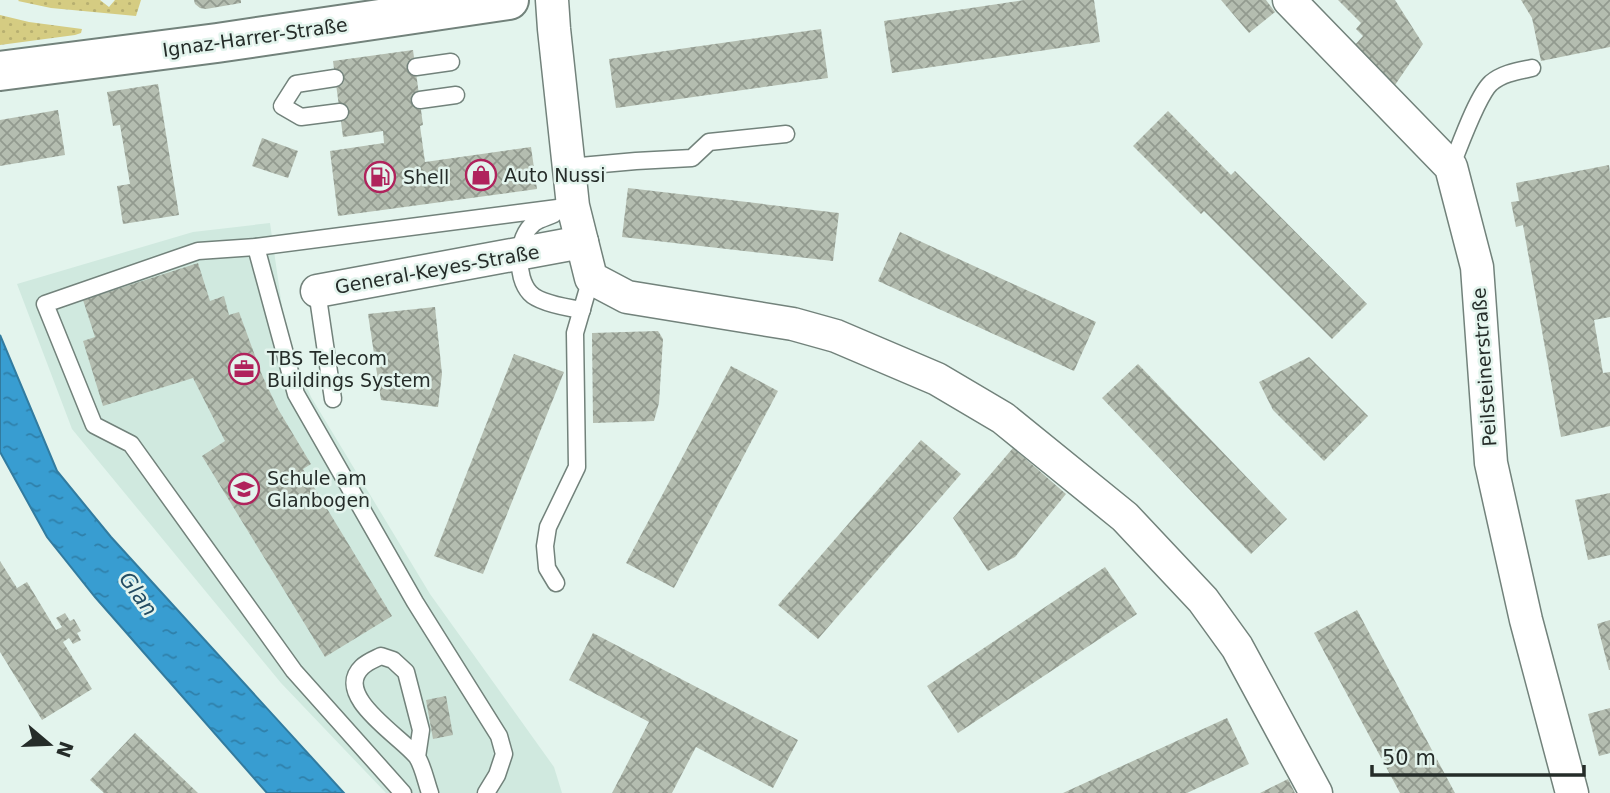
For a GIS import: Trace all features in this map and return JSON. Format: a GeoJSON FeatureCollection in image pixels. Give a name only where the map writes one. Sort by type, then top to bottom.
{"type":"FeatureCollection","features":[{"type":"Feature","properties":{"kind":"main road","name":"Ignaz-Harrer-Straße"},"geometry":{"type":"LineString","coordinates":[[0,71],[217,43],[509,0]]}},
{"type":"Feature","properties":{"kind":"street"},"geometry":{"type":"LineString","coordinates":[[552,0],[573,206],[591,278],[627,297],[793,324],[836,336],[937,379],[1003,418],[1125,517],[1203,600],[1256,681],[1316,793]]}},
{"type":"Feature","properties":{"kind":"street"},"geometry":{"type":"LineString","coordinates":[[1290,0],[1449,165]]}},
{"type":"Feature","properties":{"kind":"street","name":"Peilsteinerstraße"},"geometry":{"type":"LineString","coordinates":[[1449,165],[1477,267],[1491,463],[1527,620],[1572,793]]}},
{"type":"Feature","properties":{"kind":"street","name":"General-Keyes-Straße"},"geometry":{"type":"LineString","coordinates":[[317,291],[582,242]]}},
{"type":"Feature","properties":{"kind":"lane"},"geometry":{"type":"LineString","coordinates":[[416,67],[451,62]]}},
{"type":"Feature","properties":{"kind":"lane"},"geometry":{"type":"LineString","coordinates":[[1449,165],[1482,95],[1491,83],[1509,73],[1532,68]]}},
{"type":"Feature","properties":{"kind":"lane"},"geometry":{"type":"LineString","coordinates":[[335,78],[296,84],[282,106],[301,117],[340,112]]}},
{"type":"Feature","properties":{"kind":"lane"},"geometry":{"type":"LineString","coordinates":[[420,100],[456,95]]}},
{"type":"Feature","properties":{"kind":"lane"},"geometry":{"type":"LineString","coordinates":[[569,167],[692,158],[709,142],[786,134]]}},
{"type":"Feature","properties":{"kind":"lane"},"geometry":{"type":"LineString","coordinates":[[403,793],[294,671],[131,444],[94,425],[45,304],[198,251],[256,247],[573,206]]}},
{"type":"Feature","properties":{"kind":"lane"},"geometry":{"type":"LineString","coordinates":[[573,206],[533,223],[520,243],[520,276],[531,295],[556,305],[582,310]]}},
{"type":"Feature","properties":{"kind":"lane"},"geometry":{"type":"LineString","coordinates":[[256,247],[296,394],[415,603],[499,736],[504,754],[497,775],[486,793]]}},
{"type":"Feature","properties":{"kind":"lane"},"geometry":{"type":"LineString","coordinates":[[556,583],[547,568],[545,546],[548,527],[577,467],[575,333],[591,278]]}},
{"type":"Feature","properties":{"kind":"lane","name":"General-Keyes-Straße"},"geometry":{"type":"LineString","coordinates":[[317,291],[332,399]]}},
{"type":"Feature","properties":{"kind":"lane"},"geometry":{"type":"LineString","coordinates":[[417,757],[421,730],[406,672],[393,660],[381,656],[363,665],[356,675],[355,689],[362,704],[417,757],[430,793]]}},
{"type":"Feature","properties":{"kind":"shaded area"},"geometry":{"type":"Polygon","coordinates":[[[19,0],[100,0],[109,7],[115,0],[141,0],[136,16],[51,8],[19,0]]]}},
{"type":"Feature","properties":{"kind":"shaded area"},"geometry":{"type":"Polygon","coordinates":[[[0,15],[82,29],[81,33],[75,35],[0,45],[0,15]]]}},
{"type":"Feature","properties":{"kind":"shaded area","name":"Schule am Glanbogen"},"geometry":{"type":"Polygon","coordinates":[[[270,223],[286,335],[311,397],[430,594],[554,767],[562,793],[386,793],[281,683],[72,429],[17,284],[193,232],[270,223]]]}},
{"type":"Feature","properties":{"kind":"water","name":"Glan"},"geometry":{"type":"Polygon","coordinates":[[[0,335],[57,471],[111,537],[344,793],[267,793],[95,597],[47,537],[0,452],[0,335]]]}},
{"type":"Feature","properties":{"kind":"building"},"geometry":{"type":"Polygon","coordinates":[[[194,0],[241,0],[241,3],[206,9],[200,8],[194,0]]]}},
{"type":"Feature","properties":{"kind":"building"},"geometry":{"type":"Polygon","coordinates":[[[1024,0],[1094,0],[1100,42],[892,73],[884,21],[1024,0]]]}},
{"type":"Feature","properties":{"kind":"building"},"geometry":{"type":"Polygon","coordinates":[[[1221,0],[1266,0],[1275,12],[1249,33],[1221,0]]]}},
{"type":"Feature","properties":{"kind":"building"},"geometry":{"type":"Polygon","coordinates":[[[1338,0],[1395,0],[1423,44],[1395,85],[1354,46],[1363,36],[1356,29],[1361,23],[1338,0]]]}},
{"type":"Feature","properties":{"kind":"building"},"geometry":{"type":"Polygon","coordinates":[[[1521,0],[1610,0],[1610,47],[1541,61],[1532,18],[1521,0]]]}},
{"type":"Feature","properties":{"kind":"building"},"geometry":{"type":"Polygon","coordinates":[[[821,29],[828,78],[616,108],[609,59],[821,29]]]}},
{"type":"Feature","properties":{"kind":"building"},"geometry":{"type":"Polygon","coordinates":[[[413,50],[425,162],[531,147],[537,189],[338,216],[330,151],[384,143],[383,131],[343,137],[333,61],[413,50]]]}},
{"type":"Feature","properties":{"kind":"building"},"geometry":{"type":"Polygon","coordinates":[[[158,84],[179,215],[123,224],[117,186],[130,184],[120,125],[113,126],[107,92],[158,84]]]}},
{"type":"Feature","properties":{"kind":"building"},"geometry":{"type":"Polygon","coordinates":[[[58,110],[65,155],[0,166],[0,120],[58,110]]]}},
{"type":"Feature","properties":{"kind":"building"},"geometry":{"type":"Polygon","coordinates":[[[1168,111],[1231,175],[1235,171],[1367,304],[1332,339],[1204,211],[1201,214],[1133,146],[1168,111]]]}},
{"type":"Feature","properties":{"kind":"building"},"geometry":{"type":"Polygon","coordinates":[[[262,138],[298,151],[288,178],[252,166],[262,138]]]}},
{"type":"Feature","properties":{"kind":"building"},"geometry":{"type":"Polygon","coordinates":[[[1609,165],[1610,317],[1594,320],[1603,373],[1610,372],[1610,426],[1561,437],[1523,225],[1516,227],[1511,202],[1519,201],[1516,183],[1609,165]]]}},
{"type":"Feature","properties":{"kind":"building"},"geometry":{"type":"Polygon","coordinates":[[[628,188],[839,213],[833,261],[622,237],[628,188]]]}},
{"type":"Feature","properties":{"kind":"building"},"geometry":{"type":"Polygon","coordinates":[[[900,232],[1096,322],[1074,371],[878,281],[900,232]]]}},
{"type":"Feature","properties":{"kind":"building"},"geometry":{"type":"Polygon","coordinates":[[[198,263],[210,301],[224,296],[229,315],[239,312],[262,375],[278,409],[311,464],[303,469],[392,616],[325,657],[202,456],[225,441],[193,378],[103,406],[83,341],[95,337],[83,300],[198,263]]]}},
{"type":"Feature","properties":{"kind":"building"},"geometry":{"type":"Polygon","coordinates":[[[435,307],[442,374],[438,407],[381,400],[368,314],[435,307]]]}},
{"type":"Feature","properties":{"kind":"building"},"geometry":{"type":"Polygon","coordinates":[[[658,331],[663,339],[659,403],[654,421],[593,423],[592,333],[658,331]]]}},
{"type":"Feature","properties":{"kind":"building"},"geometry":{"type":"Polygon","coordinates":[[[514,354],[564,372],[483,574],[434,556],[514,354]]]}},
{"type":"Feature","properties":{"kind":"building"},"geometry":{"type":"Polygon","coordinates":[[[1309,357],[1368,416],[1324,461],[1273,410],[1259,382],[1309,357]]]}},
{"type":"Feature","properties":{"kind":"building"},"geometry":{"type":"Polygon","coordinates":[[[1138,364],[1287,519],[1251,554],[1102,398],[1138,364]]]}},
{"type":"Feature","properties":{"kind":"building"},"geometry":{"type":"Polygon","coordinates":[[[731,366],[778,391],[674,588],[626,563],[731,366]]]}},
{"type":"Feature","properties":{"kind":"building"},"geometry":{"type":"Polygon","coordinates":[[[921,440],[961,474],[818,639],[778,605],[921,440]]]}},
{"type":"Feature","properties":{"kind":"building"},"geometry":{"type":"Polygon","coordinates":[[[1013,448],[1066,494],[1015,557],[988,571],[953,518],[1013,448]]]}},
{"type":"Feature","properties":{"kind":"building"},"geometry":{"type":"Polygon","coordinates":[[[1610,493],[1610,555],[1588,560],[1575,500],[1610,493]]]}},
{"type":"Feature","properties":{"kind":"building"},"geometry":{"type":"Polygon","coordinates":[[[0,561],[17,588],[27,582],[56,630],[62,627],[56,618],[65,613],[70,621],[74,619],[81,631],[77,633],[81,640],[73,644],[69,638],[63,642],[92,689],[42,720],[0,652],[0,561]]]}},
{"type":"Feature","properties":{"kind":"building"},"geometry":{"type":"Polygon","coordinates":[[[1105,567],[1137,614],[958,733],[927,686],[1105,567]]]}},
{"type":"Feature","properties":{"kind":"building"},"geometry":{"type":"Polygon","coordinates":[[[1357,610],[1455,793],[1400,793],[1314,633],[1357,610]]]}},
{"type":"Feature","properties":{"kind":"building"},"geometry":{"type":"Polygon","coordinates":[[[1610,620],[1610,670],[1609,670],[1597,624],[1610,620]]]}},
{"type":"Feature","properties":{"kind":"building"},"geometry":{"type":"Polygon","coordinates":[[[593,633],[798,740],[773,788],[696,747],[672,793],[612,793],[649,722],[569,680],[593,633]]]}},
{"type":"Feature","properties":{"kind":"building"},"geometry":{"type":"Polygon","coordinates":[[[446,696],[453,735],[433,739],[426,700],[446,696]]]}},
{"type":"Feature","properties":{"kind":"building"},"geometry":{"type":"Polygon","coordinates":[[[1610,708],[1610,753],[1599,756],[1588,714],[1610,708]]]}},
{"type":"Feature","properties":{"kind":"building"},"geometry":{"type":"Polygon","coordinates":[[[1227,718],[1249,764],[1187,793],[1063,793],[1227,718]]]}},
{"type":"Feature","properties":{"kind":"building"},"geometry":{"type":"Polygon","coordinates":[[[135,733],[198,793],[104,793],[90,780],[135,733]]]}},
{"type":"Feature","properties":{"kind":"building"},"geometry":{"type":"Polygon","coordinates":[[[1288,779],[1295,793],[1260,793],[1288,779]]]}},
{"type":"Feature","properties":{"kind":"place","name":"Auto Nussi"},"geometry":{"type":"Point","coordinates":[481,175]}},
{"type":"Feature","properties":{"kind":"place","name":"Shell"},"geometry":{"type":"Point","coordinates":[380,177]}},
{"type":"Feature","properties":{"kind":"place","name":"TBS Telecom Buildings System"},"geometry":{"type":"Point","coordinates":[244,369]}},
{"type":"Feature","properties":{"kind":"place","name":"Schule am Glanbogen"},"geometry":{"type":"Point","coordinates":[244,489]}}]}
